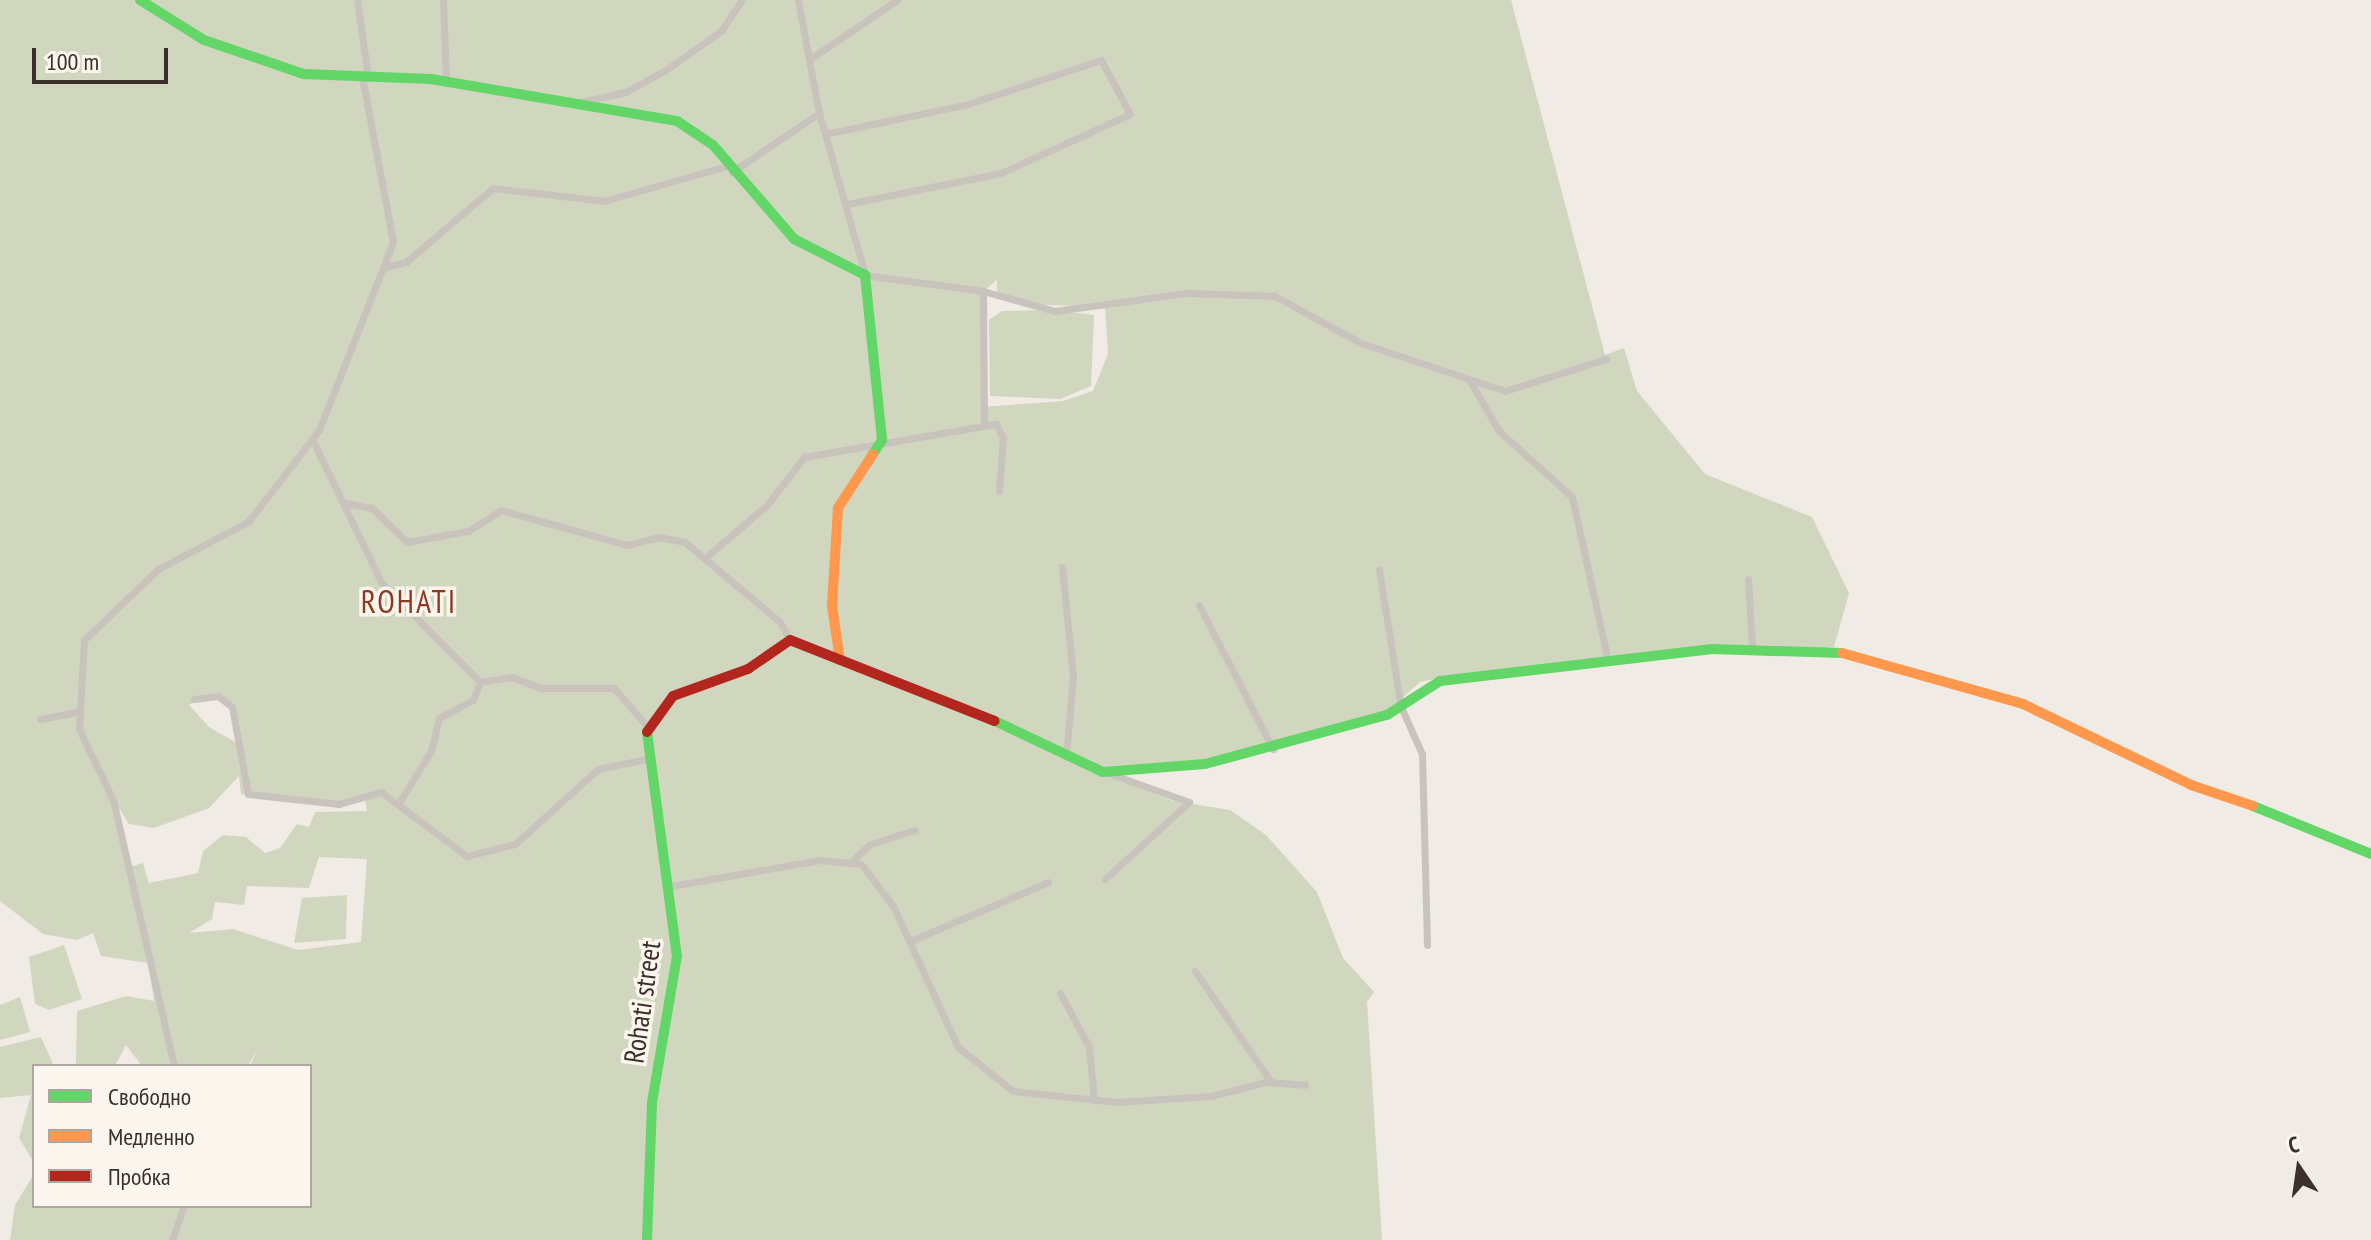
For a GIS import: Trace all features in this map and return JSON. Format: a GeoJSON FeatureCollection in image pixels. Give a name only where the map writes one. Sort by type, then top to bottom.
{"type":"FeatureCollection","features":[{"type":"Feature","properties":{"kind":"street"},"geometry":{"type":"LineString","coordinates":[[140,0],[204,40],[263,62],[319,77],[446,81],[677,121],[700,133],[794,239],[865,275],[983,291],[1066,311],[1186,293],[1282,298],[1361,343],[1471,383],[1522,390],[1606,359]]}},
{"type":"Feature","properties":{"kind":"street"},"geometry":{"type":"LineString","coordinates":[[174,1064],[113,800],[90,761],[77,712],[84,640],[158,569],[248,522],[312,439],[385,267],[393,237],[365,77],[357,0]]}},
{"type":"Feature","properties":{"kind":"street"},"geometry":{"type":"LineString","coordinates":[[443,0],[446,81]]}},
{"type":"Feature","properties":{"kind":"street"},"geometry":{"type":"LineString","coordinates":[[571,103],[626,92],[667,69],[721,31],[742,0]]}},
{"type":"Feature","properties":{"kind":"street"},"geometry":{"type":"LineString","coordinates":[[798,0],[819,113],[865,275],[882,440],[838,508],[832,606],[840,660]]}},
{"type":"Feature","properties":{"kind":"street"},"geometry":{"type":"LineString","coordinates":[[810,59],[897,0]]}},
{"type":"Feature","properties":{"kind":"street"},"geometry":{"type":"LineString","coordinates":[[825,134],[968,104],[1101,60],[1130,114],[1001,173],[847,204]]}},
{"type":"Feature","properties":{"kind":"street"},"geometry":{"type":"LineString","coordinates":[[385,267],[406,262],[493,188],[604,201],[729,169],[819,113]]}},
{"type":"Feature","properties":{"kind":"street"},"geometry":{"type":"LineString","coordinates":[[983,291],[984,425]]}},
{"type":"Feature","properties":{"kind":"street"},"geometry":{"type":"LineString","coordinates":[[1471,383],[1499,431],[1572,497],[1608,661]]}},
{"type":"Feature","properties":{"kind":"street"},"geometry":{"type":"LineString","coordinates":[[705,558],[767,505],[797,459],[882,440],[998,425],[1003,438],[999,491]]}},
{"type":"Feature","properties":{"kind":"street"},"geometry":{"type":"LineString","coordinates":[[312,439],[346,503],[358,546],[391,595],[441,636],[480,682]]}},
{"type":"Feature","properties":{"kind":"street"},"geometry":{"type":"LineString","coordinates":[[346,503],[372,508],[407,542],[468,531],[501,510],[627,545],[674,539],[705,558],[780,622],[790,640],[929,690],[1065,759],[1189,802],[1105,879]]}},
{"type":"Feature","properties":{"kind":"street"},"geometry":{"type":"LineString","coordinates":[[1062,567],[1073,677],[1065,759]]}},
{"type":"Feature","properties":{"kind":"street"},"geometry":{"type":"LineString","coordinates":[[1379,570],[1401,707],[1422,754],[1427,945]]}},
{"type":"Feature","properties":{"kind":"street"},"geometry":{"type":"LineString","coordinates":[[1748,579],[1752,649]]}},
{"type":"Feature","properties":{"kind":"street"},"geometry":{"type":"LineString","coordinates":[[1199,605],[1273,749]]}},
{"type":"Feature","properties":{"kind":"street"},"geometry":{"type":"LineString","coordinates":[[480,682],[512,677],[541,688],[614,688],[646,725],[673,696],[748,669],[790,640]]}},
{"type":"Feature","properties":{"kind":"street"},"geometry":{"type":"LineString","coordinates":[[1103,772],[1205,764],[1273,749],[1401,707],[1440,681],[1608,661],[1752,649],[1855,653],[1947,677],[2023,704],[2191,785],[2332,832],[2371,854]]}},
{"type":"Feature","properties":{"kind":"street"},"geometry":{"type":"LineString","coordinates":[[398,804],[431,751],[439,718],[473,700],[480,682]]}},
{"type":"Feature","properties":{"kind":"street"},"geometry":{"type":"LineString","coordinates":[[194,699],[218,696],[232,707],[248,794],[339,804],[381,792],[452,850],[477,856],[515,844],[548,822],[598,769],[651,758]]}},
{"type":"Feature","properties":{"kind":"street"},"geometry":{"type":"LineString","coordinates":[[40,719],[77,712]]}},
{"type":"Feature","properties":{"kind":"street","name":"Rohati street"},"geometry":{"type":"LineString","coordinates":[[646,725],[671,886],[677,956],[652,1103],[647,1240]]}},
{"type":"Feature","properties":{"kind":"street"},"geometry":{"type":"LineString","coordinates":[[671,886],[853,860],[870,844],[915,830]]}},
{"type":"Feature","properties":{"kind":"street"},"geometry":{"type":"LineString","coordinates":[[853,860],[878,878],[910,941],[936,1007],[969,1062],[1013,1091],[1094,1100],[1211,1096],[1271,1082],[1305,1085]]}},
{"type":"Feature","properties":{"kind":"street"},"geometry":{"type":"LineString","coordinates":[[910,941],[1048,882]]}},
{"type":"Feature","properties":{"kind":"street"},"geometry":{"type":"LineString","coordinates":[[1195,971],[1271,1082]]}},
{"type":"Feature","properties":{"kind":"street"},"geometry":{"type":"LineString","coordinates":[[1060,993],[1089,1047],[1094,1100]]}},
{"type":"Feature","properties":{"kind":"street"},"geometry":{"type":"LineString","coordinates":[[172,1240],[183,1208]]}},
{"type":"Feature","properties":{"kind":"green space"},"geometry":{"type":"Polygon","coordinates":[[[0,0],[1511,0],[1605,355],[1624,348],[1637,391],[1705,474],[1812,517],[1849,593],[1834,647],[1789,653],[1712,645],[1452,675],[1420,682],[1381,717],[1206,768],[1107,774],[1173,801],[1230,810],[1266,835],[1317,892],[1343,958],[1374,992],[1367,1002],[1382,1240],[10,1240],[15,1205],[32,1177],[32,1208],[312,1208],[312,1064],[251,1064],[258,1047],[249,1064],[140,1064],[126,1045],[116,1064],[76,1064],[77,1011],[126,996],[154,1001],[148,963],[101,956],[93,933],[77,940],[43,934],[0,901],[0,0]],[[997,280],[982,292],[982,407],[1063,401],[1093,391],[1108,354],[1105,307],[1018,304],[997,294],[997,280]],[[208,695],[189,705],[209,727],[242,746],[229,705],[208,695]],[[239,776],[209,808],[154,828],[129,824],[111,795],[130,867],[143,863],[149,883],[198,873],[203,851],[223,835],[246,837],[265,853],[280,848],[297,824],[309,827],[315,812],[367,811],[365,800],[343,806],[241,794],[239,776]],[[319,857],[309,888],[247,886],[244,905],[215,902],[212,919],[189,933],[233,929],[298,950],[361,942],[367,859],[319,857]]]}},
{"type":"Feature","properties":{"kind":"green space"},"geometry":{"type":"Polygon","coordinates":[[[1052,310],[1094,315],[1091,386],[1060,399],[990,396],[989,320],[1002,311],[1052,310]]]}},
{"type":"Feature","properties":{"kind":"green space"},"geometry":{"type":"Polygon","coordinates":[[[347,895],[346,939],[294,943],[302,898],[347,895]]]}},
{"type":"Feature","properties":{"kind":"green space"},"geometry":{"type":"Polygon","coordinates":[[[64,945],[82,999],[49,1010],[35,1004],[29,957],[64,945]]]}},
{"type":"Feature","properties":{"kind":"green space"},"geometry":{"type":"Polygon","coordinates":[[[20,997],[30,1032],[0,1040],[0,1005],[20,997]]]}},
{"type":"Feature","properties":{"kind":"green space"},"geometry":{"type":"Polygon","coordinates":[[[41,1037],[53,1064],[32,1064],[32,1160],[19,1138],[31,1095],[0,1098],[0,1047],[41,1037]]]}},
{"type":"Feature","properties":{"kind":"traffic: fast"},"geometry":{"type":"LineString","coordinates":[[140,0],[204,40],[304,74],[431,79],[677,121],[713,145],[794,239],[865,275],[882,440],[873,454]]}},
{"type":"Feature","properties":{"kind":"traffic: fast"},"geometry":{"type":"LineString","coordinates":[[995,721],[1103,772],[1205,764],[1387,715],[1440,681],[1712,649],[1842,653]]}},
{"type":"Feature","properties":{"kind":"traffic: fast"},"geometry":{"type":"LineString","coordinates":[[647,732],[677,956],[652,1103],[647,1240]]}},
{"type":"Feature","properties":{"kind":"traffic: fast"},"geometry":{"type":"LineString","coordinates":[[2253,806],[2371,854]]}},
{"type":"Feature","properties":{"kind":"traffic: slow"},"geometry":{"type":"LineString","coordinates":[[840,660],[832,606],[838,508],[873,454]]}},
{"type":"Feature","properties":{"kind":"traffic: slow"},"geometry":{"type":"LineString","coordinates":[[1842,653],[2023,704],[2191,785],[2253,806]]}},
{"type":"Feature","properties":{"kind":"traffic: jam"},"geometry":{"type":"LineString","coordinates":[[647,732],[673,696],[748,669],[790,640],[995,721]]}},
{"type":"Feature","properties":{"kind":"district","name":"ROHATI"},"geometry":{"type":"Point","coordinates":[409,601]}}]}
